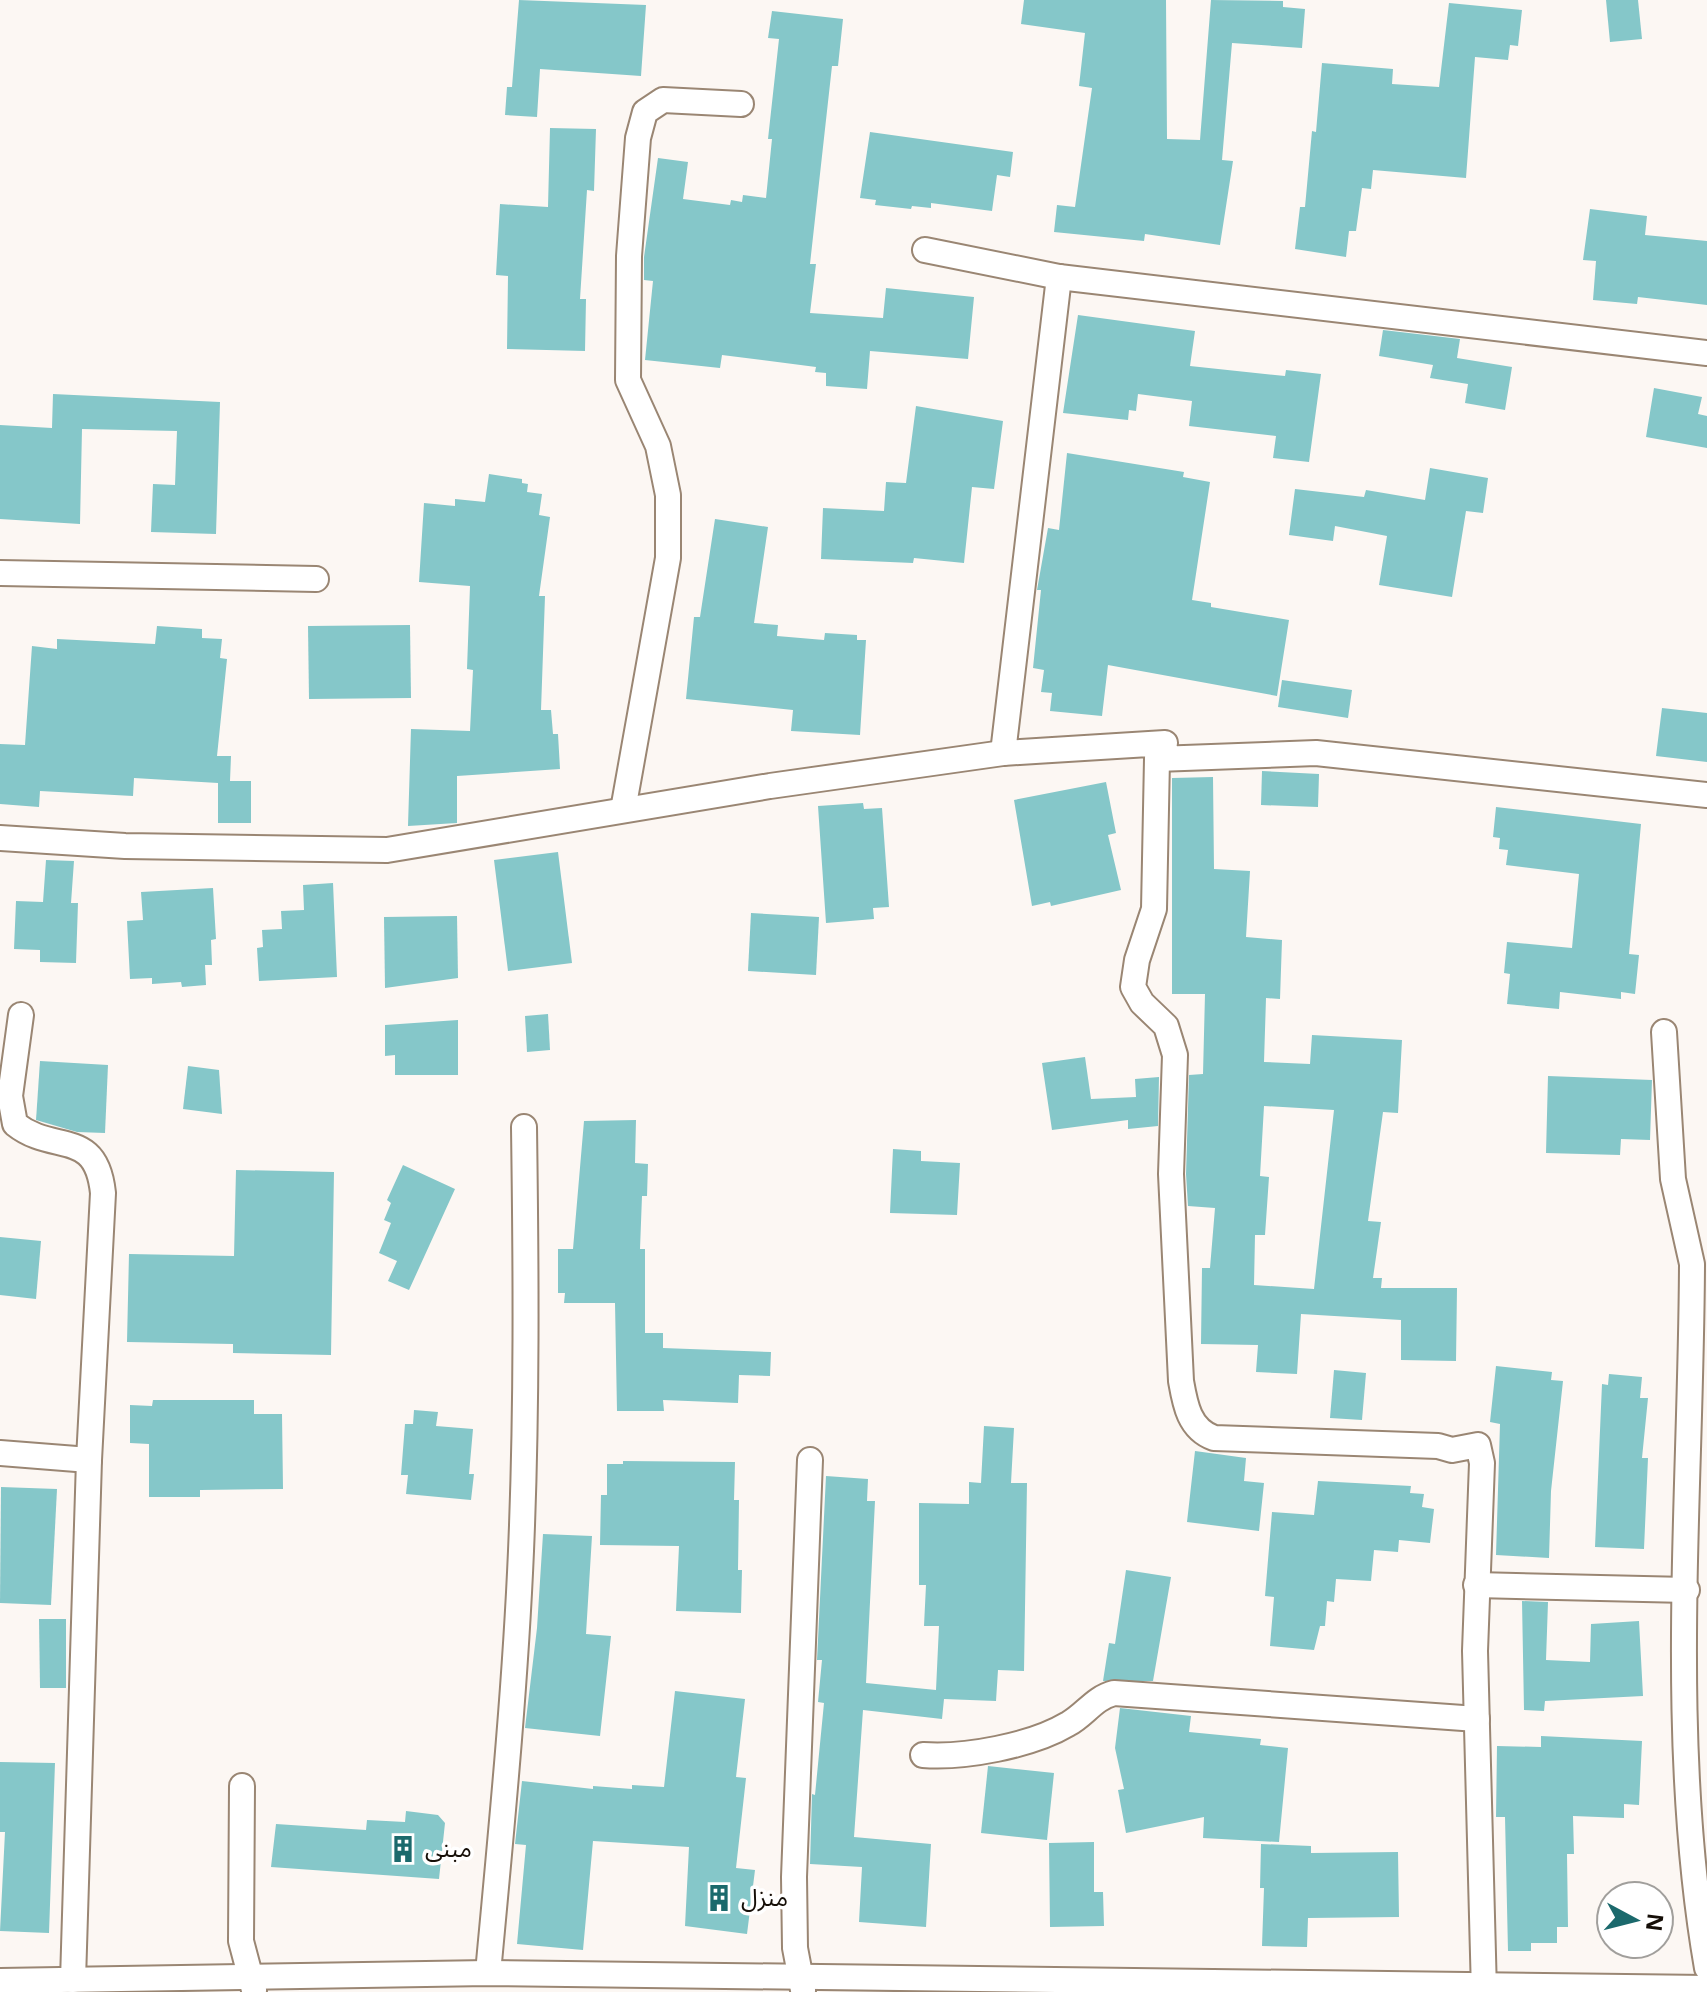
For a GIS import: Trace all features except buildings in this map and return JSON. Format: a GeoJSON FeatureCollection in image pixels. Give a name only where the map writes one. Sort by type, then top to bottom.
{"type":"FeatureCollection","features":[{"type":"Feature","properties":{"kind":"street"},"geometry":{"type":"LineString","coordinates":[[623,810],[668,558],[668,495],[658,446],[628,380],[629,256],[638,138],[645,112],[663,100],[741,104]]}},
{"type":"Feature","properties":{"kind":"street"},"geometry":{"type":"LineString","coordinates":[[925,250],[1059,277],[1707,353]]}},
{"type":"Feature","properties":{"kind":"street"},"geometry":{"type":"LineString","coordinates":[[1003,753],[1059,277]]}},
{"type":"Feature","properties":{"kind":"street"},"geometry":{"type":"LineString","coordinates":[[0,573],[316,579]]}},
{"type":"Feature","properties":{"kind":"street"},"geometry":{"type":"LineString","coordinates":[[0,838],[125,846],[387,850],[623,810],[1003,753],[1165,743],[1157,759],[1154,909],[1137,960],[1133,987],[1142,1003],[1166,1026],[1175,1055],[1171,1174],[1181,1381],[1186,1409],[1202,1434],[1214,1438],[1438,1446],[1452,1450],[1478,1445],[1482,1463],[1476,1585],[1477,1719],[1484,1989]]}},
{"type":"Feature","properties":{"kind":"street"},"geometry":{"type":"LineString","coordinates":[[1157,759],[1316,753],[1707,795]]}},
{"type":"Feature","properties":{"kind":"street"},"geometry":{"type":"LineString","coordinates":[[21,1015],[10,1096],[15,1124],[28,1135],[89,1153],[100,1168],[103,1193],[89,1460],[73,1980]]}},
{"type":"Feature","properties":{"kind":"street"},"geometry":{"type":"LineString","coordinates":[[1664,1032],[1673,1179],[1692,1264],[1686,1788],[1697,1912],[1707,1968]]}},
{"type":"Feature","properties":{"kind":"street"},"geometry":{"type":"LineString","coordinates":[[488,1973],[508,1762],[521,1551],[526,1339],[524,1127]]}},
{"type":"Feature","properties":{"kind":"street"},"geometry":{"type":"LineString","coordinates":[[0,1453],[89,1460]]}},
{"type":"Feature","properties":{"kind":"street"},"geometry":{"type":"LineString","coordinates":[[803,1984],[795,1948],[794,1877],[810,1460]]}},
{"type":"Feature","properties":{"kind":"street"},"geometry":{"type":"LineString","coordinates":[[1476,1585],[1687,1590]]}},
{"type":"Feature","properties":{"kind":"street"},"geometry":{"type":"LineString","coordinates":[[923,1755],[973,1755],[1053,1732],[1071,1723],[1104,1696],[1114,1693],[1477,1719]]}},
{"type":"Feature","properties":{"kind":"street"},"geometry":{"type":"LineString","coordinates":[[242,1786],[241,1941],[252,1984]]}},
{"type":"Feature","properties":{"kind":"street"},"geometry":{"type":"LineString","coordinates":[[0,1981],[252,1984],[488,1973],[803,1984],[1125,1988],[1707,1988]]}},
{"type":"Feature","properties":{"kind":"place","name":"مبنى"},"geometry":{"type":"Point","coordinates":[403,1849]}},
{"type":"Feature","properties":{"kind":"place","name":"منزل"},"geometry":{"type":"Point","coordinates":[719,1898]}}]}
